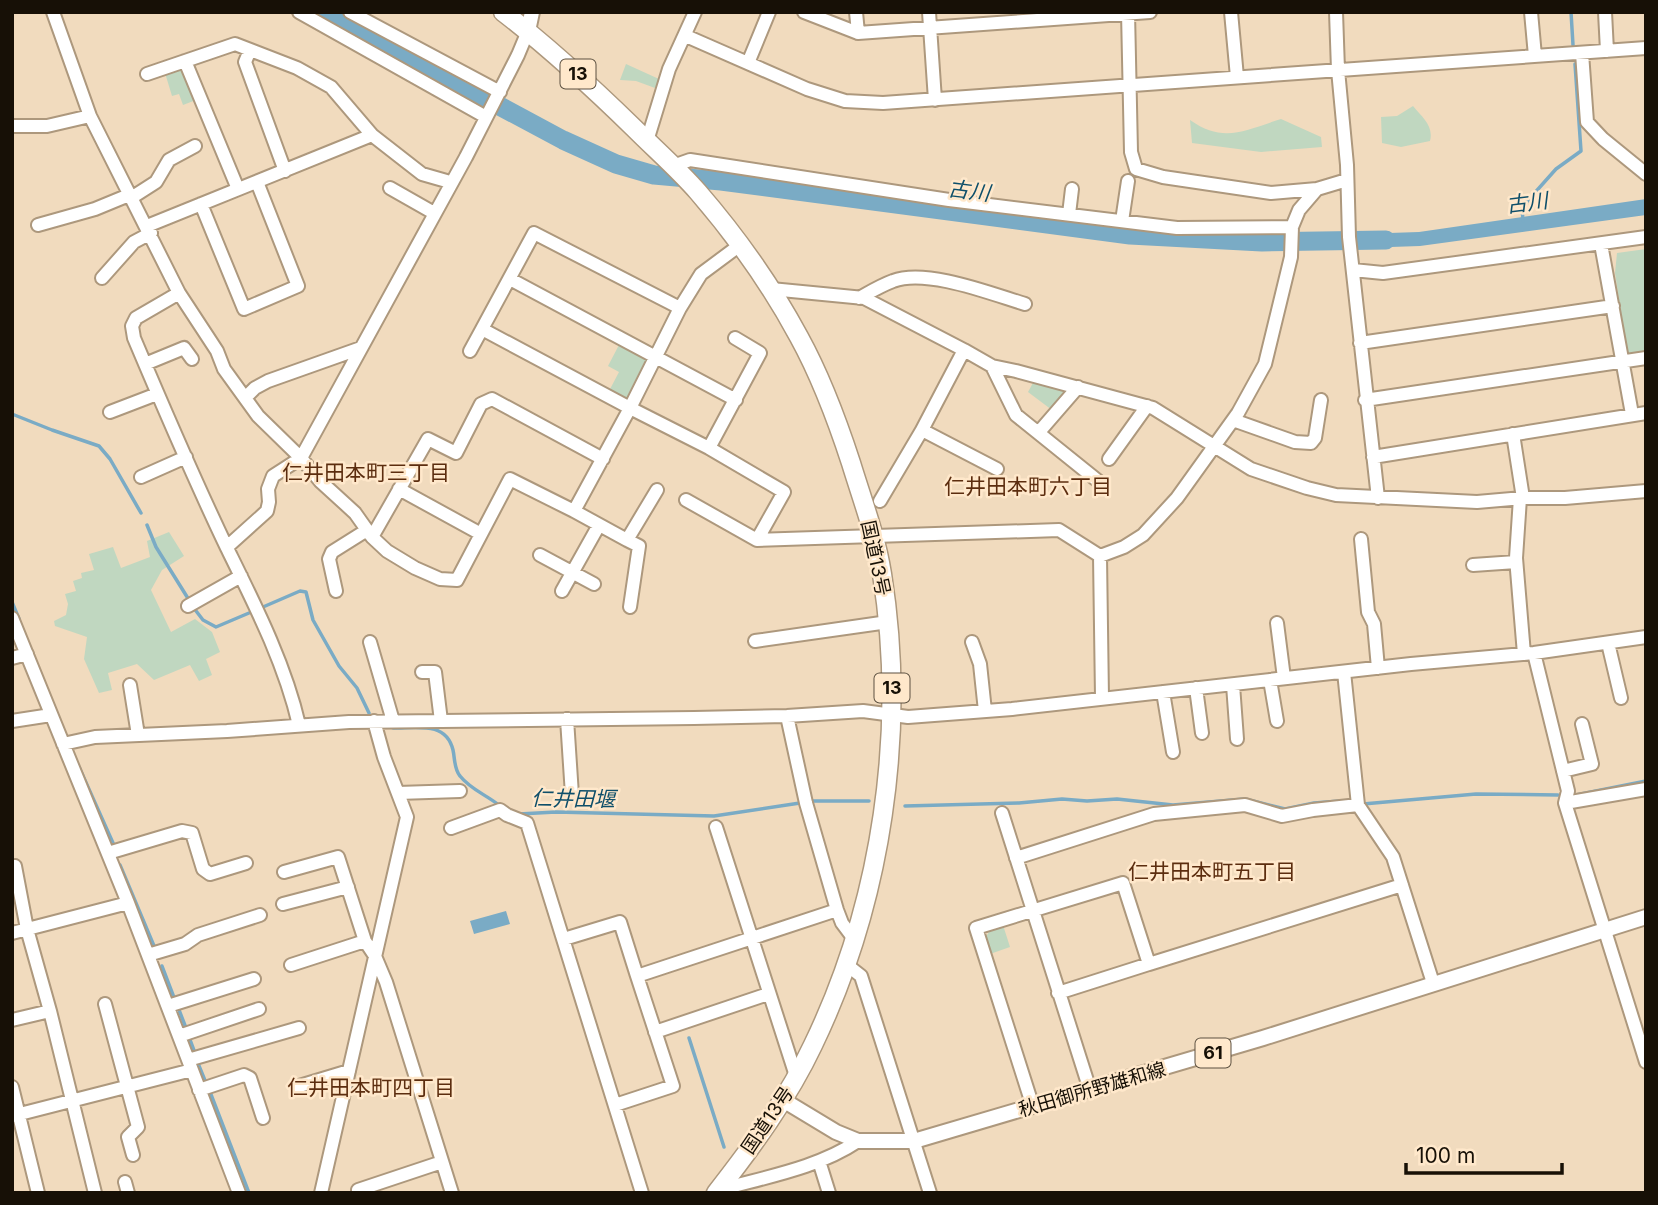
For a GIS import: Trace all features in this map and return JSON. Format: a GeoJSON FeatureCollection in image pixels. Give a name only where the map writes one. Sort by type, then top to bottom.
{"type":"FeatureCollection","features":[{"type":"Feature","properties":{"kind":"highway","name":"国道13号"},"geometry":{"type":"LineString","coordinates":[[503,12],[588,82],[698,191],[771,289],[800,338],[835,414],[875,537],[882,572],[888,622],[892,715],[877,846],[854,939],[847,965],[813,1045],[783,1100],[717,1192]]}},
{"type":"Feature","properties":{"kind":"main road"},"geometry":{"type":"LineString","coordinates":[[528,31],[533,12]]}},
{"type":"Feature","properties":{"kind":"main road","name":"秋田御所野雄和線"},"geometry":{"type":"LineString","coordinates":[[783,1100],[836,1132],[858,1141],[914,1141],[1263,1038],[1646,917]]}},
{"type":"Feature","properties":{"kind":"street"},"geometry":{"type":"LineString","coordinates":[[53,12],[90,116],[179,293],[218,351],[224,369],[258,416],[301,458],[320,481],[355,513],[369,533],[387,551],[415,569],[440,579],[457,580],[510,479],[639,546],[629,607]]}},
{"type":"Feature","properties":{"kind":"street"},"geometry":{"type":"LineString","coordinates":[[299,12],[486,116]]}},
{"type":"Feature","properties":{"kind":"street"},"geometry":{"type":"LineString","coordinates":[[350,12],[499,94]]}},
{"type":"Feature","properties":{"kind":"street"},"geometry":{"type":"LineString","coordinates":[[647,141],[669,69],[695,12]]}},
{"type":"Feature","properties":{"kind":"street"},"geometry":{"type":"LineString","coordinates":[[748,63],[769,12]]}},
{"type":"Feature","properties":{"kind":"street"},"geometry":{"type":"LineString","coordinates":[[804,12],[858,33],[930,29],[994,18],[1150,12]]}},
{"type":"Feature","properties":{"kind":"street"},"geometry":{"type":"LineString","coordinates":[[856,12],[858,33]]}},
{"type":"Feature","properties":{"kind":"street"},"geometry":{"type":"LineString","coordinates":[[929,12],[935,100]]}},
{"type":"Feature","properties":{"kind":"street"},"geometry":{"type":"LineString","coordinates":[[1231,12],[1237,77]]}},
{"type":"Feature","properties":{"kind":"street"},"geometry":{"type":"LineString","coordinates":[[1336,12],[1349,237],[1378,498]]}},
{"type":"Feature","properties":{"kind":"street"},"geometry":{"type":"LineString","coordinates":[[1531,12],[1535,56]]}},
{"type":"Feature","properties":{"kind":"street"},"geometry":{"type":"LineString","coordinates":[[1605,12],[1606,51]]}},
{"type":"Feature","properties":{"kind":"street"},"geometry":{"type":"LineString","coordinates":[[1128,13],[1131,152],[1136,169],[1163,177],[1271,193],[1317,189],[1347,180]]}},
{"type":"Feature","properties":{"kind":"street"},"geometry":{"type":"LineString","coordinates":[[227,547],[267,511],[270,502],[268,489],[274,476],[301,458],[466,157],[528,31]]}},
{"type":"Feature","properties":{"kind":"street"},"geometry":{"type":"LineString","coordinates":[[686,36],[807,89],[845,102],[883,103],[1646,48]]}},
{"type":"Feature","properties":{"kind":"street"},"geometry":{"type":"LineString","coordinates":[[147,74],[235,44],[297,68],[331,87],[372,135],[422,174],[450,182]]}},
{"type":"Feature","properties":{"kind":"street"},"geometry":{"type":"LineString","coordinates":[[250,50],[245,62],[285,170]]}},
{"type":"Feature","properties":{"kind":"street"},"geometry":{"type":"LineString","coordinates":[[1582,53],[1587,121],[1603,139],[1646,174]]}},
{"type":"Feature","properties":{"kind":"street"},"geometry":{"type":"LineString","coordinates":[[186,61],[238,189]]}},
{"type":"Feature","properties":{"kind":"street"},"geometry":{"type":"LineString","coordinates":[[12,126],[47,126],[90,116]]}},
{"type":"Feature","properties":{"kind":"street"},"geometry":{"type":"LineString","coordinates":[[102,278],[134,242],[149,230],[201,204],[372,135]]}},
{"type":"Feature","properties":{"kind":"street"},"geometry":{"type":"LineString","coordinates":[[38,225],[130,196],[156,182],[169,160],[195,146]]}},
{"type":"Feature","properties":{"kind":"street"},"geometry":{"type":"LineString","coordinates":[[674,167],[690,160],[949,200],[1177,228],[1292,230]]}},
{"type":"Feature","properties":{"kind":"street"},"geometry":{"type":"LineString","coordinates":[[1122,221],[1128,181]]}},
{"type":"Feature","properties":{"kind":"street"},"geometry":{"type":"LineString","coordinates":[[201,204],[244,309],[298,286],[257,182]]}},
{"type":"Feature","properties":{"kind":"street"},"geometry":{"type":"LineString","coordinates":[[390,188],[434,213]]}},
{"type":"Feature","properties":{"kind":"street"},"geometry":{"type":"LineString","coordinates":[[1069,214],[1072,189]]}},
{"type":"Feature","properties":{"kind":"street"},"geometry":{"type":"LineString","coordinates":[[1100,556],[1124,547],[1143,535],[1177,498],[1233,420],[1265,364],[1292,252],[1292,230],[1300,210],[1317,189]]}},
{"type":"Feature","properties":{"kind":"street"},"geometry":{"type":"LineString","coordinates":[[470,351],[534,233],[680,308]]}},
{"type":"Feature","properties":{"kind":"street"},"geometry":{"type":"LineString","coordinates":[[1352,264],[1383,273],[1646,237]]}},
{"type":"Feature","properties":{"kind":"street"},"geometry":{"type":"LineString","coordinates":[[1601,244],[1632,414]]}},
{"type":"Feature","properties":{"kind":"street"},"geometry":{"type":"LineString","coordinates":[[574,511],[631,408],[680,308],[701,274],[740,245]]}},
{"type":"Feature","properties":{"kind":"street"},"geometry":{"type":"LineString","coordinates":[[859,298],[894,280],[904,278],[953,281],[1025,304]]}},
{"type":"Feature","properties":{"kind":"street"},"geometry":{"type":"LineString","coordinates":[[510,279],[736,400]]}},
{"type":"Feature","properties":{"kind":"street"},"geometry":{"type":"LineString","coordinates":[[771,289],[859,298],[992,366],[1147,406],[1251,469],[1336,495],[1477,502],[1646,491]]}},
{"type":"Feature","properties":{"kind":"street"},"geometry":{"type":"LineString","coordinates":[[179,293],[136,318],[132,326],[157,394],[241,576],[292,696],[299,725]]}},
{"type":"Feature","properties":{"kind":"street"},"geometry":{"type":"LineString","coordinates":[[1360,343],[1613,306]]}},
{"type":"Feature","properties":{"kind":"street"},"geometry":{"type":"LineString","coordinates":[[482,329],[709,448],[784,492],[757,540]]}},
{"type":"Feature","properties":{"kind":"street"},"geometry":{"type":"LineString","coordinates":[[709,448],[760,353],[735,338]]}},
{"type":"Feature","properties":{"kind":"street"},"geometry":{"type":"LineString","coordinates":[[145,364],[184,348],[192,359]]}},
{"type":"Feature","properties":{"kind":"street"},"geometry":{"type":"LineString","coordinates":[[245,398],[268,381],[361,348]]}},
{"type":"Feature","properties":{"kind":"street"},"geometry":{"type":"LineString","coordinates":[[880,501],[922,430],[964,350]]}},
{"type":"Feature","properties":{"kind":"street"},"geometry":{"type":"LineString","coordinates":[[1365,400],[1646,358]]}},
{"type":"Feature","properties":{"kind":"street"},"geometry":{"type":"LineString","coordinates":[[992,366],[1016,415],[1103,485]]}},
{"type":"Feature","properties":{"kind":"street"},"geometry":{"type":"LineString","coordinates":[[1039,432],[1077,387]]}},
{"type":"Feature","properties":{"kind":"street"},"geometry":{"type":"LineString","coordinates":[[110,412],[157,394]]}},
{"type":"Feature","properties":{"kind":"street"},"geometry":{"type":"LineString","coordinates":[[336,591],[329,559],[332,552],[369,533],[428,439],[456,453],[481,404],[492,399],[603,459]]}},
{"type":"Feature","properties":{"kind":"street"},"geometry":{"type":"LineString","coordinates":[[1233,420],[1296,442],[1311,443],[1315,438],[1321,400]]}},
{"type":"Feature","properties":{"kind":"street"},"geometry":{"type":"LineString","coordinates":[[1109,459],[1147,406]]}},
{"type":"Feature","properties":{"kind":"street"},"geometry":{"type":"LineString","coordinates":[[1373,457],[1646,413]]}},
{"type":"Feature","properties":{"kind":"street"},"geometry":{"type":"LineString","coordinates":[[922,430],[998,469]]}},
{"type":"Feature","properties":{"kind":"street"},"geometry":{"type":"LineString","coordinates":[[1513,434],[1521,498],[1516,562],[1529,653],[1568,791],[1565,803],[1646,1062]]}},
{"type":"Feature","properties":{"kind":"street"},"geometry":{"type":"LineString","coordinates":[[141,477],[186,457]]}},
{"type":"Feature","properties":{"kind":"street"},"geometry":{"type":"LineString","coordinates":[[399,489],[481,534]]}},
{"type":"Feature","properties":{"kind":"street"},"geometry":{"type":"LineString","coordinates":[[627,540],[657,490]]}},
{"type":"Feature","properties":{"kind":"street"},"geometry":{"type":"LineString","coordinates":[[687,499],[757,540],[1059,530],[1100,556]]}},
{"type":"Feature","properties":{"kind":"street"},"geometry":{"type":"LineString","coordinates":[[562,591],[599,524]]}},
{"type":"Feature","properties":{"kind":"street"},"geometry":{"type":"LineString","coordinates":[[1361,539],[1368,612],[1374,624],[1378,668]]}},
{"type":"Feature","properties":{"kind":"street"},"geometry":{"type":"LineString","coordinates":[[540,555],[594,584]]}},
{"type":"Feature","properties":{"kind":"street"},"geometry":{"type":"LineString","coordinates":[[1100,556],[1102,698]]}},
{"type":"Feature","properties":{"kind":"street"},"geometry":{"type":"LineString","coordinates":[[1473,565],[1516,562]]}},
{"type":"Feature","properties":{"kind":"street"},"geometry":{"type":"LineString","coordinates":[[191,604],[241,576]]}},
{"type":"Feature","properties":{"kind":"street"},"geometry":{"type":"LineString","coordinates":[[12,618],[128,903],[239,1193]]}},
{"type":"Feature","properties":{"kind":"street"},"geometry":{"type":"LineString","coordinates":[[755,641],[888,622]]}},
{"type":"Feature","properties":{"kind":"street"},"geometry":{"type":"LineString","coordinates":[[1278,623],[1284,678]]}},
{"type":"Feature","properties":{"kind":"street"},"geometry":{"type":"LineString","coordinates":[[63,744],[95,737],[374,721],[787,716],[863,711],[908,717],[1529,653],[1646,637]]}},
{"type":"Feature","properties":{"kind":"street"},"geometry":{"type":"LineString","coordinates":[[370,642],[393,721]]}},
{"type":"Feature","properties":{"kind":"street"},"geometry":{"type":"LineString","coordinates":[[972,642],[980,664],[985,711]]}},
{"type":"Feature","properties":{"kind":"street"},"geometry":{"type":"LineString","coordinates":[[1608,643],[1621,698]]}},
{"type":"Feature","properties":{"kind":"street"},"geometry":{"type":"LineString","coordinates":[[12,658],[27,653]]}},
{"type":"Feature","properties":{"kind":"street"},"geometry":{"type":"LineString","coordinates":[[422,672],[435,672],[441,720]]}},
{"type":"Feature","properties":{"kind":"street"},"geometry":{"type":"LineString","coordinates":[[1344,672],[1358,805],[1393,857],[1433,984]]}},
{"type":"Feature","properties":{"kind":"street"},"geometry":{"type":"LineString","coordinates":[[1270,680],[1277,721]]}},
{"type":"Feature","properties":{"kind":"street"},"geometry":{"type":"LineString","coordinates":[[130,685],[138,735]]}},
{"type":"Feature","properties":{"kind":"street"},"geometry":{"type":"LineString","coordinates":[[1233,685],[1237,739]]}},
{"type":"Feature","properties":{"kind":"street"},"geometry":{"type":"LineString","coordinates":[[1196,688],[1202,733]]}},
{"type":"Feature","properties":{"kind":"street"},"geometry":{"type":"LineString","coordinates":[[1163,692],[1173,752]]}},
{"type":"Feature","properties":{"kind":"street"},"geometry":{"type":"LineString","coordinates":[[12,721],[51,715]]}},
{"type":"Feature","properties":{"kind":"street"},"geometry":{"type":"LineString","coordinates":[[787,716],[806,803],[837,910],[842,923],[854,939]]}},
{"type":"Feature","properties":{"kind":"street"},"geometry":{"type":"LineString","coordinates":[[567,719],[572,795]]}},
{"type":"Feature","properties":{"kind":"street"},"geometry":{"type":"LineString","coordinates":[[321,1193],[407,817],[384,757],[374,721]]}},
{"type":"Feature","properties":{"kind":"street"},"geometry":{"type":"LineString","coordinates":[[1563,771],[1592,764],[1582,724]]}},
{"type":"Feature","properties":{"kind":"street"},"geometry":{"type":"LineString","coordinates":[[1565,803],[1646,789]]}},
{"type":"Feature","properties":{"kind":"street"},"geometry":{"type":"LineString","coordinates":[[398,793],[460,791]]}},
{"type":"Feature","properties":{"kind":"street"},"geometry":{"type":"LineString","coordinates":[[1016,858],[1154,814],[1245,805],[1282,817],[1358,805]]}},
{"type":"Feature","properties":{"kind":"street"},"geometry":{"type":"LineString","coordinates":[[451,828],[499,810],[527,823],[642,1193]]}},
{"type":"Feature","properties":{"kind":"street"},"geometry":{"type":"LineString","coordinates":[[1002,813],[1090,1090]]}},
{"type":"Feature","properties":{"kind":"street"},"geometry":{"type":"LineString","coordinates":[[716,827],[796,1076]]}},
{"type":"Feature","properties":{"kind":"street"},"geometry":{"type":"LineString","coordinates":[[108,853],[182,831],[192,833],[204,869],[210,874],[246,863]]}},
{"type":"Feature","properties":{"kind":"street"},"geometry":{"type":"LineString","coordinates":[[284,872],[338,857],[365,941],[386,982],[452,1193]]}},
{"type":"Feature","properties":{"kind":"street"},"geometry":{"type":"LineString","coordinates":[[15,866],[27,929],[74,1100],[95,1193]]}},
{"type":"Feature","properties":{"kind":"street"},"geometry":{"type":"LineString","coordinates":[[1033,1107],[976,928],[1123,883],[1149,964]]}},
{"type":"Feature","properties":{"kind":"street"},"geometry":{"type":"LineString","coordinates":[[1058,993],[1402,885]]}},
{"type":"Feature","properties":{"kind":"street"},"geometry":{"type":"LineString","coordinates":[[283,904],[348,887]]}},
{"type":"Feature","properties":{"kind":"street"},"geometry":{"type":"LineString","coordinates":[[12,933],[128,903]]}},
{"type":"Feature","properties":{"kind":"street"},"geometry":{"type":"LineString","coordinates":[[637,976],[837,910]]}},
{"type":"Feature","properties":{"kind":"street"},"geometry":{"type":"LineString","coordinates":[[148,955],[260,915]]}},
{"type":"Feature","properties":{"kind":"street"},"geometry":{"type":"LineString","coordinates":[[564,939],[620,922],[673,1086],[615,1105]]}},
{"type":"Feature","properties":{"kind":"street"},"geometry":{"type":"LineString","coordinates":[[290,965],[365,941]]}},
{"type":"Feature","properties":{"kind":"street"},"geometry":{"type":"LineString","coordinates":[[847,965],[861,976],[930,1193]]}},
{"type":"Feature","properties":{"kind":"street"},"geometry":{"type":"LineString","coordinates":[[167,1006],[254,979]]}},
{"type":"Feature","properties":{"kind":"street"},"geometry":{"type":"LineString","coordinates":[[655,1032],[768,994]]}},
{"type":"Feature","properties":{"kind":"street"},"geometry":{"type":"LineString","coordinates":[[105,1004],[138,1127],[128,1137],[133,1155]]}},
{"type":"Feature","properties":{"kind":"street"},"geometry":{"type":"LineString","coordinates":[[179,1036],[259,1009]]}},
{"type":"Feature","properties":{"kind":"street"},"geometry":{"type":"LineString","coordinates":[[12,1020],[50,1011]]}},
{"type":"Feature","properties":{"kind":"street"},"geometry":{"type":"LineString","coordinates":[[16,1116],[127,1087],[299,1028]]}},
{"type":"Feature","properties":{"kind":"street"},"geometry":{"type":"LineString","coordinates":[[296,1087],[349,1071]]}},
{"type":"Feature","properties":{"kind":"street"},"geometry":{"type":"LineString","coordinates":[[199,1090],[244,1075],[250,1078],[263,1118]]}},
{"type":"Feature","properties":{"kind":"street"},"geometry":{"type":"LineString","coordinates":[[12,1087],[16,1116],[38,1193]]}},
{"type":"Feature","properties":{"kind":"street"},"geometry":{"type":"LineString","coordinates":[[717,1192],[818,1161],[858,1141]]}},
{"type":"Feature","properties":{"kind":"street"},"geometry":{"type":"LineString","coordinates":[[818,1161],[829,1193]]}},
{"type":"Feature","properties":{"kind":"street"},"geometry":{"type":"LineString","coordinates":[[358,1190],[442,1162]]}},
{"type":"Feature","properties":{"kind":"green space"},"geometry":{"type":"Polygon","coordinates":[[[626,64],[659,79],[655,88],[636,81],[620,80],[626,64]]]}},
{"type":"Feature","properties":{"kind":"green space"},"geometry":{"type":"Polygon","coordinates":[[[179,68],[186,70],[196,100],[183,105],[179,94],[172,96],[165,73],[179,68]]]}},
{"type":"Feature","properties":{"kind":"green space"},"geometry":{"type":"Polygon","coordinates":[[[1413,106],[1429,126],[1430,141],[1401,147],[1382,143],[1381,117],[1397,116],[1413,106]]]}},
{"type":"Feature","properties":{"kind":"green space"},"geometry":{"type":"Polygon","coordinates":[[[1281,119],[1321,137],[1322,147],[1261,152],[1192,143],[1190,120],[1214,132],[1235,133],[1281,119]]]}},
{"type":"Feature","properties":{"kind":"green space"},"geometry":{"type":"Polygon","coordinates":[[[1646,249],[1646,353],[1627,354],[1615,273],[1617,253],[1646,249]]]}},
{"type":"Feature","properties":{"kind":"green space"},"geometry":{"type":"Polygon","coordinates":[[[620,343],[651,361],[629,401],[609,391],[619,372],[608,366],[620,343]]]}},
{"type":"Feature","properties":{"kind":"green space"},"geometry":{"type":"Polygon","coordinates":[[[1034,381],[1060,387],[1066,395],[1052,410],[1028,392],[1034,381]]]}},
{"type":"Feature","properties":{"kind":"green space"},"geometry":{"type":"Polygon","coordinates":[[[169,532],[184,556],[162,570],[151,590],[171,632],[195,619],[212,632],[220,652],[206,659],[212,675],[199,681],[190,665],[154,680],[137,664],[108,673],[112,690],[99,693],[84,659],[87,637],[55,626],[54,621],[66,615],[68,604],[65,594],[76,591],[73,581],[82,578],[81,573],[94,570],[89,554],[113,547],[121,568],[150,557],[147,541],[169,532]]]}},
{"type":"Feature","properties":{"kind":"green space"},"geometry":{"type":"Polygon","coordinates":[[[1003,925],[1010,947],[990,954],[985,938],[991,929],[1003,925]]]}},
{"type":"Feature","properties":{"kind":"water"},"geometry":{"type":"Polygon","coordinates":[[[1646,199],[1646,215],[1420,246],[1361,248],[1359,234],[1419,232],[1646,199]]]}},
{"type":"Feature","properties":{"kind":"water"},"geometry":{"type":"Polygon","coordinates":[[[506,911],[510,924],[474,934],[470,921],[506,911]]]}},
{"type":"Feature","properties":{"kind":"waterway","name":"古川"},"geometry":{"type":"LineString","coordinates":[[324,12],[563,140],[616,164],[654,175],[721,181],[1130,235],[1262,242],[1386,240]]}},
{"type":"Feature","properties":{"kind":"waterway"},"geometry":{"type":"LineString","coordinates":[[1571,12],[1573,45]]}},
{"type":"Feature","properties":{"kind":"waterway"},"geometry":{"type":"LineString","coordinates":[[1523,221],[1522,207],[1556,169],[1581,151],[1575,64]]}},
{"type":"Feature","properties":{"kind":"waterway","name":"仁井田堰"},"geometry":{"type":"LineString","coordinates":[[12,414],[99,446],[110,459],[141,513]]}},
{"type":"Feature","properties":{"kind":"waterway","name":"仁井田堰"},"geometry":{"type":"LineString","coordinates":[[147,525],[156,547],[189,600]]}},
{"type":"Feature","properties":{"kind":"waterway","name":"仁井田堰"},"geometry":{"type":"LineString","coordinates":[[263,607],[300,591],[306,592],[313,620],[339,666],[357,688],[369,713]]}},
{"type":"Feature","properties":{"kind":"waterway"},"geometry":{"type":"LineString","coordinates":[[12,602],[19,619]]}},
{"type":"Feature","properties":{"kind":"waterway","name":"仁井田堰"},"geometry":{"type":"LineString","coordinates":[[193,607],[203,620],[216,627],[249,613]]}},
{"type":"Feature","properties":{"kind":"waterway","name":"仁井田堰"},"geometry":{"type":"LineString","coordinates":[[393,728],[421,727],[444,734],[453,750],[460,776],[500,806]]}},
{"type":"Feature","properties":{"kind":"waterway"},"geometry":{"type":"LineString","coordinates":[[79,767],[113,843]]}},
{"type":"Feature","properties":{"kind":"waterway"},"geometry":{"type":"LineString","coordinates":[[1576,795],[1646,781]]}},
{"type":"Feature","properties":{"kind":"waterway"},"geometry":{"type":"LineString","coordinates":[[1363,804],[1476,794],[1558,795]]}},
{"type":"Feature","properties":{"kind":"waterway"},"geometry":{"type":"LineString","coordinates":[[905,806],[1062,799],[1117,799],[1173,805],[1245,799],[1285,809],[1340,801]]}},
{"type":"Feature","properties":{"kind":"waterway"},"geometry":{"type":"LineString","coordinates":[[811,801],[869,801]]}},
{"type":"Feature","properties":{"kind":"waterway","name":"仁井田堰"},"geometry":{"type":"LineString","coordinates":[[519,814],[556,812],[714,816],[800,803]]}},
{"type":"Feature","properties":{"kind":"waterway"},"geometry":{"type":"LineString","coordinates":[[120,865],[154,946]]}},
{"type":"Feature","properties":{"kind":"waterway"},"geometry":{"type":"LineString","coordinates":[[162,966],[175,1000]]}},
{"type":"Feature","properties":{"kind":"waterway"},"geometry":{"type":"LineString","coordinates":[[179,1010],[186,1028]]}},
{"type":"Feature","properties":{"kind":"waterway"},"geometry":{"type":"LineString","coordinates":[[189,1037],[195,1053]]}},
{"type":"Feature","properties":{"kind":"waterway"},"geometry":{"type":"LineString","coordinates":[[689,1038],[724,1147]]}},
{"type":"Feature","properties":{"kind":"waterway"},"geometry":{"type":"LineString","coordinates":[[197,1061],[206,1083]]}},
{"type":"Feature","properties":{"kind":"waterway"},"geometry":{"type":"LineString","coordinates":[[210,1092],[249,1193]]}},
{"type":"Feature","properties":{"kind":"district","name":"仁井田本町三丁目"},"geometry":{"type":"Point","coordinates":[366,473]}},
{"type":"Feature","properties":{"kind":"district","name":"仁井田本町六丁目"},"geometry":{"type":"Point","coordinates":[1028,487]}},
{"type":"Feature","properties":{"kind":"district","name":"仁井田本町五丁目"},"geometry":{"type":"Point","coordinates":[1212,872]}},
{"type":"Feature","properties":{"kind":"district","name":"仁井田本町四丁目"},"geometry":{"type":"Point","coordinates":[371,1088]}}]}
